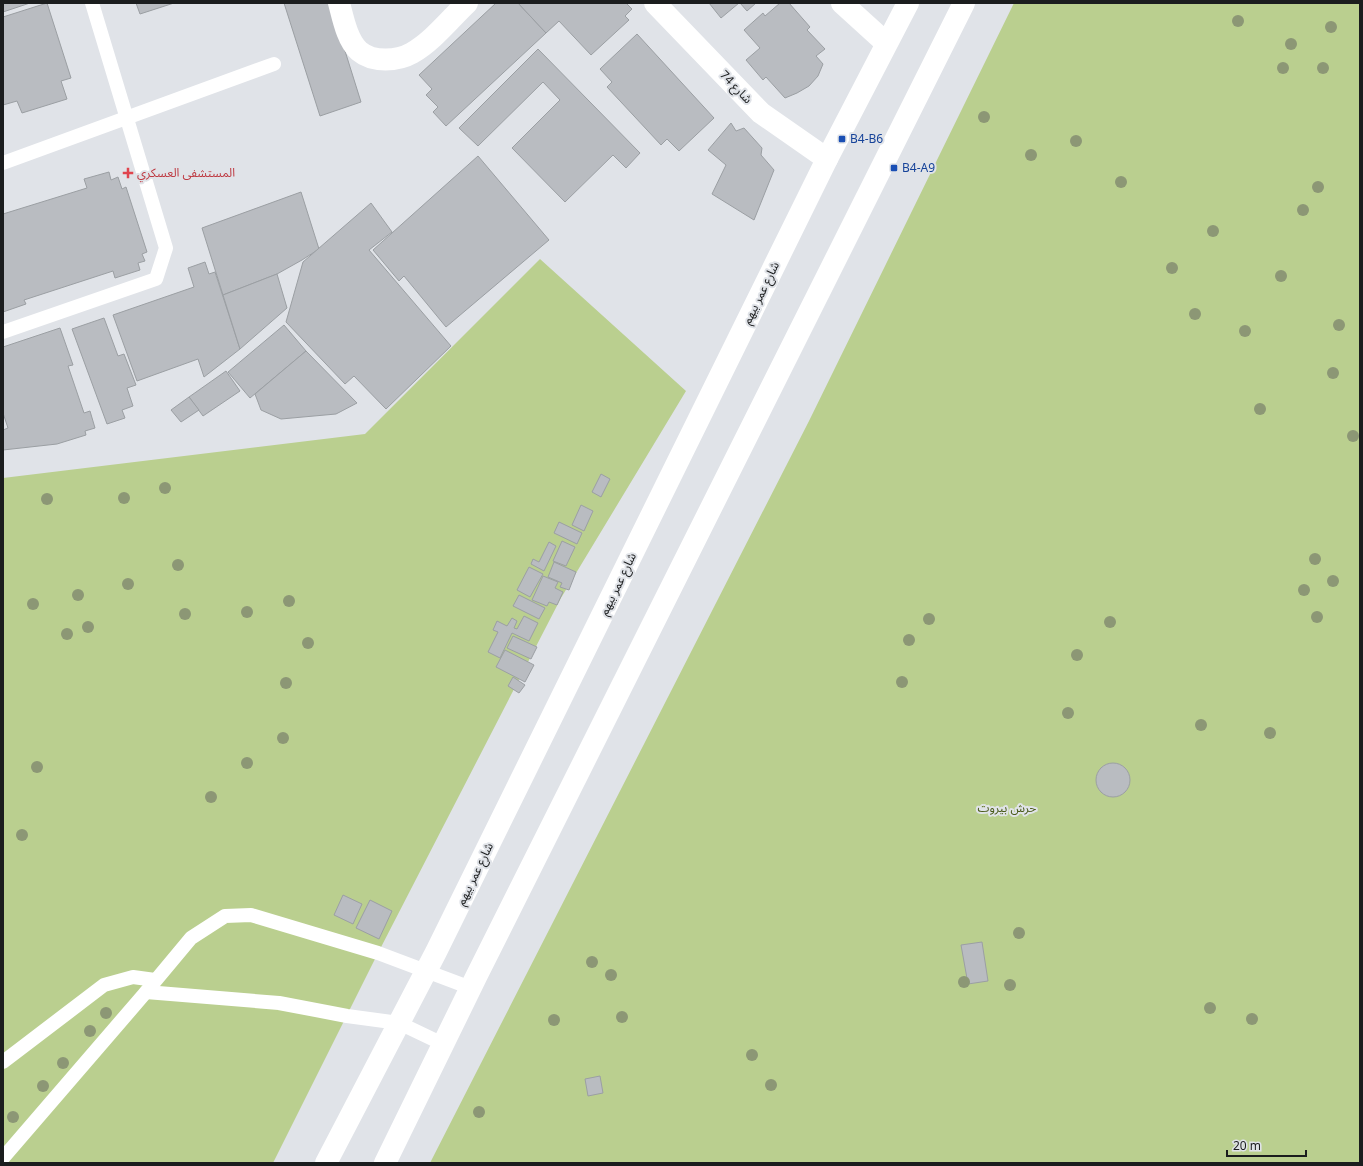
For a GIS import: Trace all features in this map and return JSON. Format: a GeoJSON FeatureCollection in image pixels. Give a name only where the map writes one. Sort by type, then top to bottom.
{"type":"FeatureCollection","features":[{"type":"Feature","properties":{"kind":"main road"},"geometry":{"type":"LineString","coordinates":[[339,3],[351,39],[359,51],[370,57],[384,59],[397,58],[412,52],[429,40],[467,3]]}},
{"type":"Feature","properties":{"kind":"main road","name":"شارع 74"},"geometry":{"type":"LineString","coordinates":[[655,3],[761,113],[827,159]]}},
{"type":"Feature","properties":{"kind":"main road"},"geometry":{"type":"LineString","coordinates":[[842,3],[886,43]]}},
{"type":"Feature","properties":{"kind":"main road","name":"شارع عمر بيهم"},"geometry":{"type":"LineString","coordinates":[[326,1163],[427,970],[827,159],[908,3]]}},
{"type":"Feature","properties":{"kind":"main road"},"geometry":{"type":"LineString","coordinates":[[385,1163],[443,1044],[964,3]]}},
{"type":"Feature","properties":{"kind":"lane"},"geometry":{"type":"LineString","coordinates":[[3,332],[156,279],[166,248],[92,3]]}},
{"type":"Feature","properties":{"kind":"lane"},"geometry":{"type":"LineString","coordinates":[[3,163],[274,64]]}},
{"type":"Feature","properties":{"kind":"lane"},"geometry":{"type":"LineString","coordinates":[[3,1158],[191,938],[225,916],[251,915],[378,953],[427,970],[471,988]]}},
{"type":"Feature","properties":{"kind":"lane"},"geometry":{"type":"LineString","coordinates":[[3,1062],[104,985],[133,977],[155,980]]}},
{"type":"Feature","properties":{"kind":"lane"},"geometry":{"type":"LineString","coordinates":[[146,992],[279,1003],[347,1016],[399,1023],[443,1044]]}},
{"type":"Feature","properties":{"kind":"green space","name":"حرش بيروت"},"geometry":{"type":"Polygon","coordinates":[[[1014,3],[1360,3],[1360,1163],[430,1163],[809,421],[1014,3]]]}},
{"type":"Feature","properties":{"kind":"green space"},"geometry":{"type":"Polygon","coordinates":[[[540,259],[686,391],[561,598],[378,953],[273,1163],[3,1163],[3,478],[365,434],[540,259]]]}},
{"type":"Feature","properties":{"kind":"building"},"geometry":{"type":"Polygon","coordinates":[[[3,3],[30,3],[3,12],[3,3]]]}},
{"type":"Feature","properties":{"kind":"building"},"geometry":{"type":"Polygon","coordinates":[[[47,3],[71,78],[61,81],[67,99],[22,113],[17,101],[3,105],[3,17],[47,3]]]}},
{"type":"Feature","properties":{"kind":"building"},"geometry":{"type":"Polygon","coordinates":[[[136,3],[174,3],[140,14],[136,3]]]}},
{"type":"Feature","properties":{"kind":"building"},"geometry":{"type":"Polygon","coordinates":[[[284,3],[330,3],[361,102],[320,116],[284,3]]]}},
{"type":"Feature","properties":{"kind":"building"},"geometry":{"type":"Polygon","coordinates":[[[496,3],[518,3],[546,33],[446,126],[433,112],[438,107],[426,95],[432,89],[419,75],[496,3]]]}},
{"type":"Feature","properties":{"kind":"building"},"geometry":{"type":"Polygon","coordinates":[[[518,3],[626,3],[632,9],[625,16],[629,20],[591,55],[559,21],[546,33],[518,3]]]}},
{"type":"Feature","properties":{"kind":"building"},"geometry":{"type":"Polygon","coordinates":[[[709,3],[739,3],[721,18],[709,3]]]}},
{"type":"Feature","properties":{"kind":"building"},"geometry":{"type":"Polygon","coordinates":[[[740,3],[756,3],[747,11],[740,3]]]}},
{"type":"Feature","properties":{"kind":"building"},"geometry":{"type":"Polygon","coordinates":[[[780,3],[789,3],[810,27],[807,30],[825,49],[816,56],[823,64],[818,76],[809,86],[785,98],[766,77],[763,80],[746,60],[760,48],[744,30],[763,13],[765,16],[780,3]]]}},
{"type":"Feature","properties":{"kind":"building"},"geometry":{"type":"Polygon","coordinates":[[[637,34],[714,118],[679,151],[667,139],[661,145],[607,87],[612,82],[600,69],[637,34]]]}},
{"type":"Feature","properties":{"kind":"building"},"geometry":{"type":"Polygon","coordinates":[[[538,49],[640,153],[626,168],[613,155],[565,202],[512,148],[560,100],[543,82],[478,146],[459,128],[538,49]]]}},
{"type":"Feature","properties":{"kind":"building"},"geometry":{"type":"Polygon","coordinates":[[[731,123],[736,131],[744,128],[762,148],[761,155],[774,170],[754,220],[712,194],[726,165],[708,150],[731,123]]]}},
{"type":"Feature","properties":{"kind":"building"},"geometry":{"type":"Polygon","coordinates":[[[478,156],[549,240],[446,327],[404,276],[399,281],[373,250],[478,156]]]}},
{"type":"Feature","properties":{"kind":"building"},"geometry":{"type":"Polygon","coordinates":[[[109,172],[111,180],[118,177],[122,189],[126,187],[147,252],[142,254],[145,261],[138,263],[140,270],[115,278],[113,271],[24,300],[26,304],[3,312],[3,214],[87,188],[84,179],[109,172]]]}},
{"type":"Feature","properties":{"kind":"building"},"geometry":{"type":"Polygon","coordinates":[[[301,192],[319,249],[277,274],[223,295],[202,228],[301,192]]]}},
{"type":"Feature","properties":{"kind":"building"},"geometry":{"type":"Polygon","coordinates":[[[371,203],[392,232],[369,250],[451,346],[386,409],[354,376],[345,384],[286,322],[303,262],[371,203]]]}},
{"type":"Feature","properties":{"kind":"building"},"geometry":{"type":"Polygon","coordinates":[[[205,262],[209,274],[215,272],[240,349],[204,377],[198,359],[137,381],[113,315],[194,287],[188,268],[205,262]]]}},
{"type":"Feature","properties":{"kind":"building"},"geometry":{"type":"Polygon","coordinates":[[[277,274],[287,308],[240,349],[223,295],[277,274]]]}},
{"type":"Feature","properties":{"kind":"building"},"geometry":{"type":"Polygon","coordinates":[[[104,318],[118,356],[124,354],[136,385],[127,388],[133,406],[122,410],[125,418],[107,424],[72,329],[104,318]]]}},
{"type":"Feature","properties":{"kind":"building"},"geometry":{"type":"Polygon","coordinates":[[[284,325],[306,351],[250,398],[228,372],[284,325]]]}},
{"type":"Feature","properties":{"kind":"building"},"geometry":{"type":"Polygon","coordinates":[[[60,328],[73,365],[68,366],[84,413],[90,411],[95,428],[85,431],[86,435],[57,444],[3,450],[3,430],[8,428],[3,413],[3,347],[60,328]]]}},
{"type":"Feature","properties":{"kind":"building"},"geometry":{"type":"Polygon","coordinates":[[[306,351],[357,403],[336,414],[281,419],[261,410],[255,394],[306,351]]]}},
{"type":"Feature","properties":{"kind":"building"},"geometry":{"type":"Polygon","coordinates":[[[226,371],[240,391],[203,416],[189,397],[226,371]]]}},
{"type":"Feature","properties":{"kind":"building"},"geometry":{"type":"Polygon","coordinates":[[[189,397],[199,410],[181,422],[171,410],[189,397]]]}},
{"type":"Feature","properties":{"kind":"building"},"geometry":{"type":"Polygon","coordinates":[[[601,474],[610,479],[601,497],[592,492],[601,474]]]}},
{"type":"Feature","properties":{"kind":"building"},"geometry":{"type":"Polygon","coordinates":[[[581,505],[593,511],[584,531],[572,525],[581,505]]]}},
{"type":"Feature","properties":{"kind":"building"},"geometry":{"type":"Polygon","coordinates":[[[559,522],[582,533],[577,544],[554,533],[559,522]]]}},
{"type":"Feature","properties":{"kind":"building"},"geometry":{"type":"Polygon","coordinates":[[[562,541],[575,547],[566,566],[553,561],[562,541]]]}},
{"type":"Feature","properties":{"kind":"building"},"geometry":{"type":"Polygon","coordinates":[[[549,542],[556,546],[544,571],[531,564],[533,559],[539,562],[549,542]]]}},
{"type":"Feature","properties":{"kind":"building"},"geometry":{"type":"Polygon","coordinates":[[[554,562],[576,572],[569,590],[560,587],[562,583],[548,577],[554,562]]]}},
{"type":"Feature","properties":{"kind":"building"},"geometry":{"type":"Polygon","coordinates":[[[529,567],[543,574],[530,597],[517,590],[529,567]]]}},
{"type":"Feature","properties":{"kind":"building"},"geometry":{"type":"Polygon","coordinates":[[[543,576],[558,582],[555,588],[563,592],[557,605],[549,602],[547,606],[532,600],[543,576]]]}},
{"type":"Feature","properties":{"kind":"building"},"geometry":{"type":"Polygon","coordinates":[[[519,595],[545,608],[539,619],[513,606],[519,595]]]}},
{"type":"Feature","properties":{"kind":"building"},"geometry":{"type":"Polygon","coordinates":[[[524,616],[538,623],[529,641],[512,633],[500,658],[488,652],[498,632],[493,630],[497,621],[507,626],[512,618],[517,621],[514,628],[517,629],[524,616]]]}},
{"type":"Feature","properties":{"kind":"building"},"geometry":{"type":"Polygon","coordinates":[[[513,636],[537,647],[531,659],[507,648],[513,636]]]}},
{"type":"Feature","properties":{"kind":"building"},"geometry":{"type":"Polygon","coordinates":[[[505,650],[534,665],[525,682],[496,667],[505,650]]]}},
{"type":"Feature","properties":{"kind":"building"},"geometry":{"type":"Polygon","coordinates":[[[513,677],[525,685],[519,693],[508,686],[513,677]]]}},
{"type":"Feature","properties":{"kind":"building"},"geometry":{"type":"Polygon","coordinates":[[[1110,763],[1116,763],[1125,768],[1129,774],[1129,786],[1125,792],[1116,797],[1110,797],[1101,792],[1096,783],[1096,777],[1101,768],[1110,763]]]}},
{"type":"Feature","properties":{"kind":"building"},"geometry":{"type":"Polygon","coordinates":[[[343,895],[362,904],[353,924],[334,915],[343,895]]]}},
{"type":"Feature","properties":{"kind":"building"},"geometry":{"type":"Polygon","coordinates":[[[370,900],[392,911],[379,939],[356,928],[370,900]]]}},
{"type":"Feature","properties":{"kind":"building"},"geometry":{"type":"Polygon","coordinates":[[[982,942],[988,981],[968,984],[961,945],[982,942]]]}},
{"type":"Feature","properties":{"kind":"building"},"geometry":{"type":"Polygon","coordinates":[[[600,1076],[603,1093],[588,1096],[585,1079],[600,1076]]]}},
{"type":"Feature","properties":{"kind":"place","name":"B4-B6"},"geometry":{"type":"Point","coordinates":[842,139]}},
{"type":"Feature","properties":{"kind":"place","name":"B4-A9"},"geometry":{"type":"Point","coordinates":[894,168]}},
{"type":"Feature","properties":{"kind":"place","name":"المستشفى العسكري"},"geometry":{"type":"Point","coordinates":[128,173]}}]}
